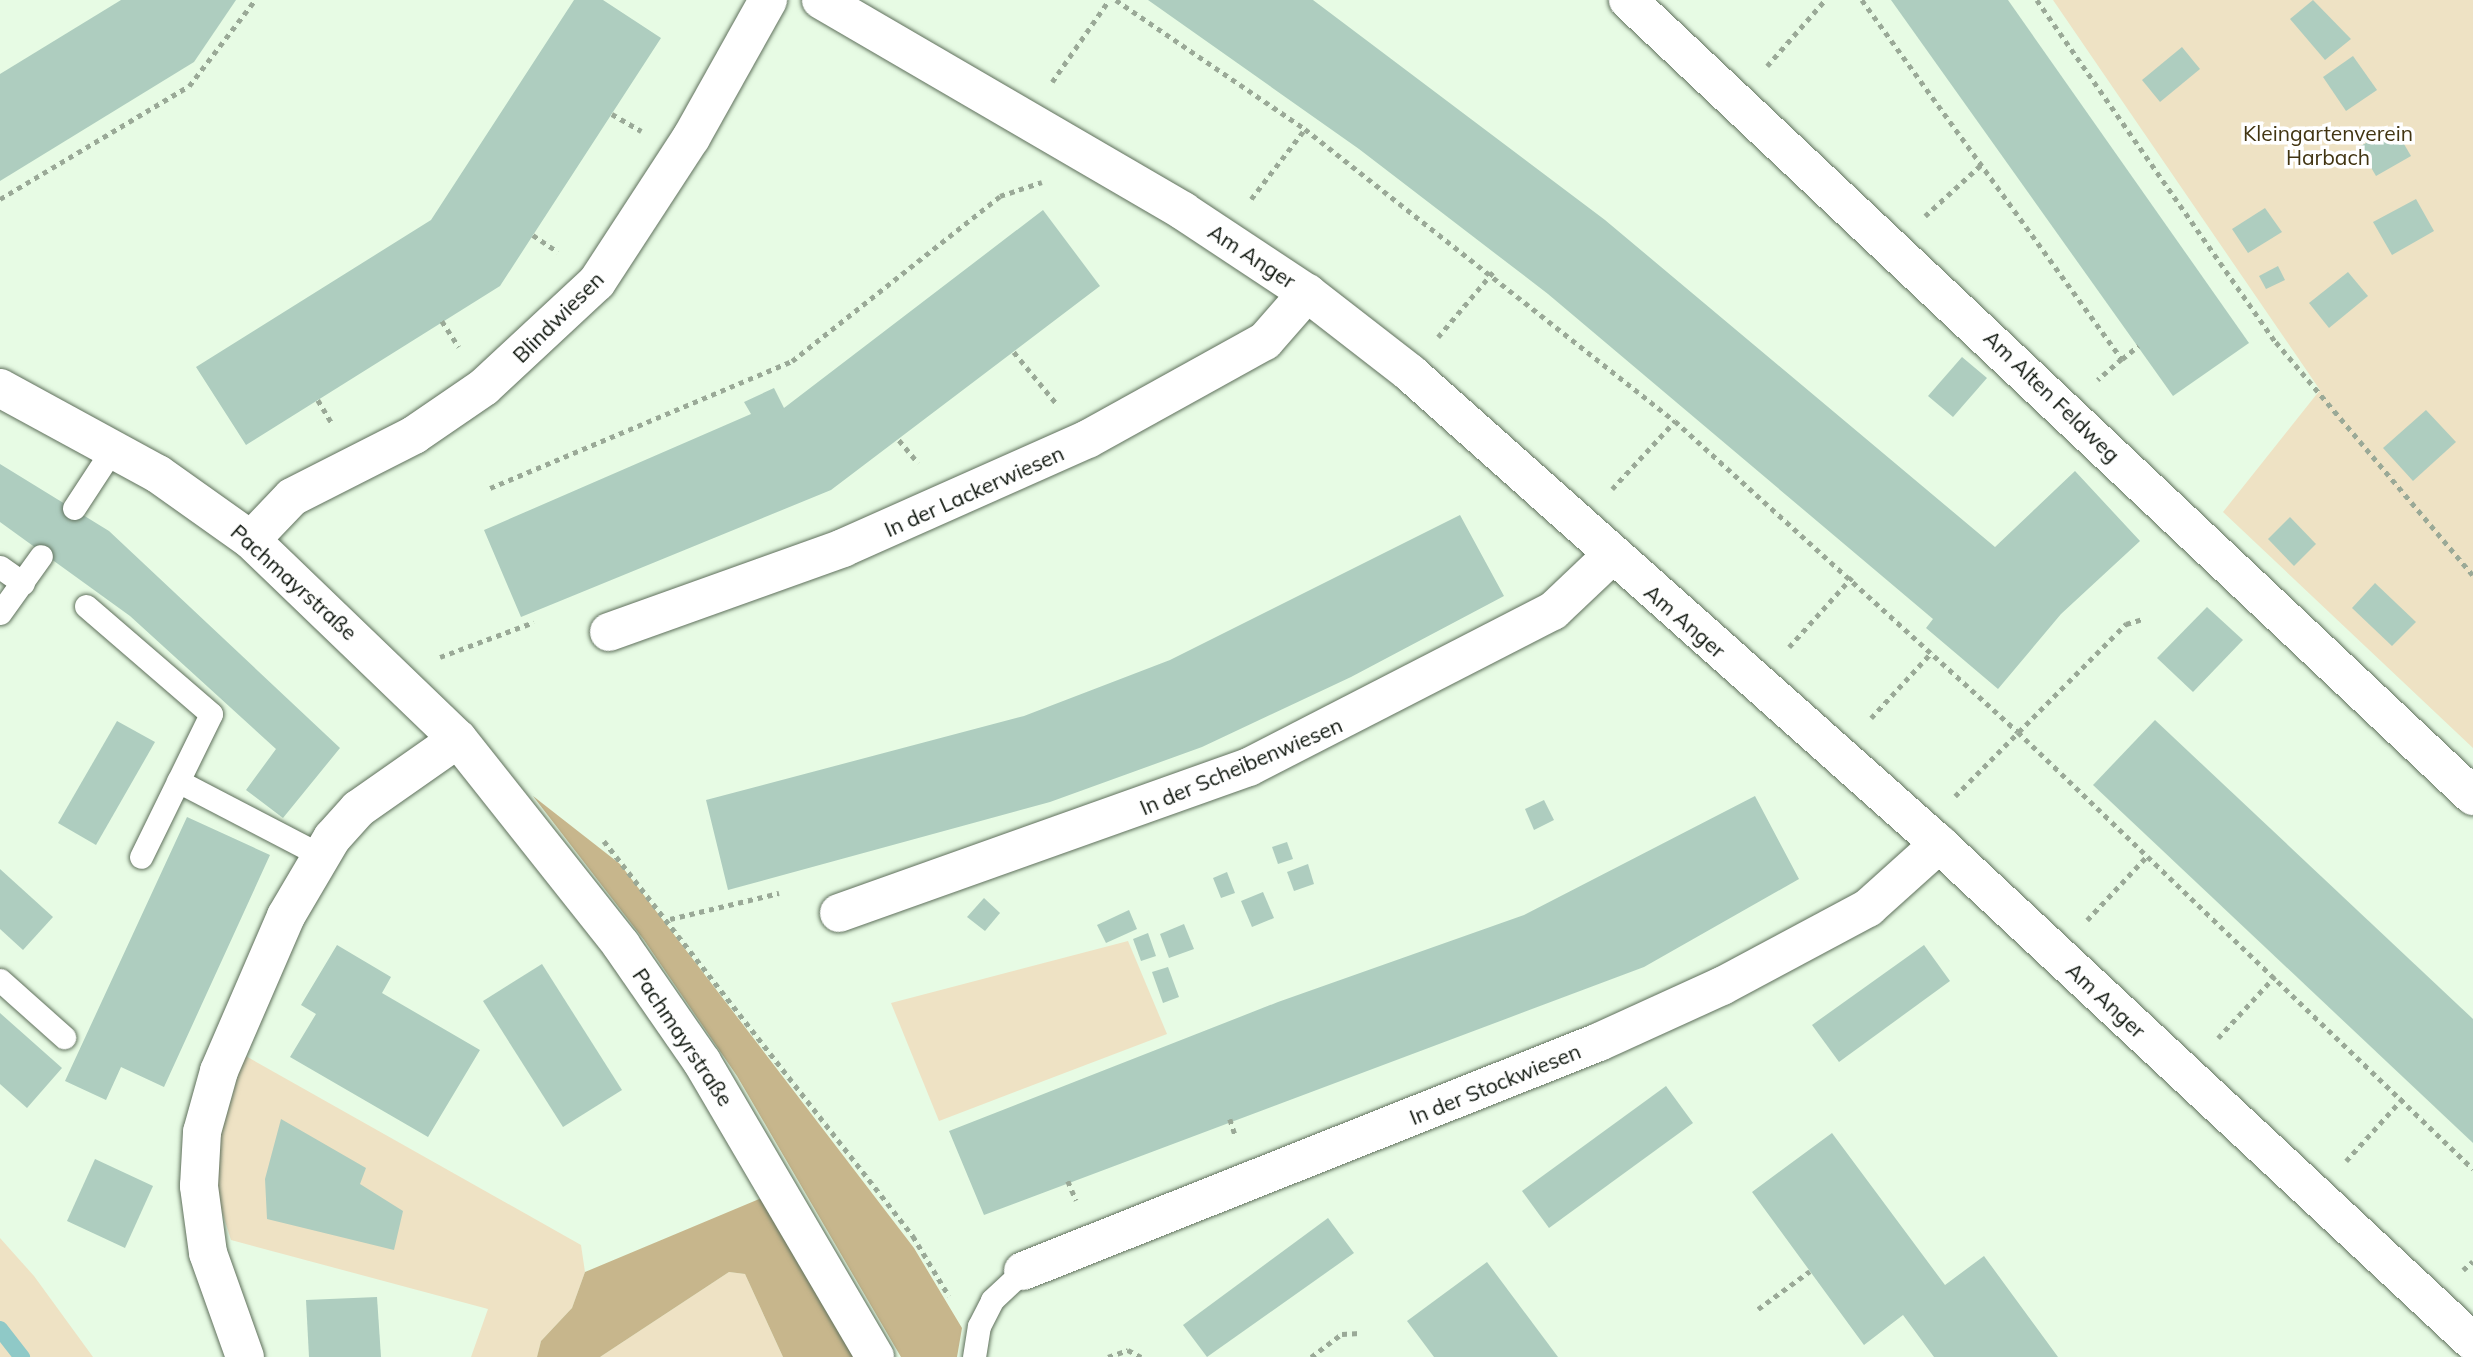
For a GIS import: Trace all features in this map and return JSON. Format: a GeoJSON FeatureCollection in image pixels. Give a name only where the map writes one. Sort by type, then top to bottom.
{"type":"FeatureCollection","features":[{"type":"Feature","properties":{"kind":"street","name":"Blindwiesen"},"geometry":{"type":"LineString","coordinates":[[251,540],[292,496],[414,435],[484,387],[589,290],[643,218],[768,0]]}},
{"type":"Feature","properties":{"kind":"street","name":"Am Anger"},"geometry":{"type":"LineString","coordinates":[[821,0],[1183,211],[1307,293],[1410,373],[1611,556],[1939,844],[2473,1342]]}},
{"type":"Feature","properties":{"kind":"street","name":"Am Alten Feldweg"},"geometry":{"type":"LineString","coordinates":[[1628,0],[2473,796]]}},
{"type":"Feature","properties":{"kind":"street","name":"In der Lackerwiesen"},"geometry":{"type":"LineString","coordinates":[[609,632],[843,548],[1088,439],[1265,341],[1307,293]]}},
{"type":"Feature","properties":{"kind":"street","name":"Pachmayrstraße"},"geometry":{"type":"LineString","coordinates":[[0,388],[112,450],[251,540],[458,739],[621,945],[702,1062],[875,1357]]}},
{"type":"Feature","properties":{"kind":"street","name":"In der Scheibenwiesen"},"geometry":{"type":"LineString","coordinates":[[839,913],[1249,767],[1553,611],[1611,556]]}},
{"type":"Feature","properties":{"kind":"street"},"geometry":{"type":"LineString","coordinates":[[245,1357],[208,1252],[199,1186],[202,1132],[241,1016],[320,855],[358,809],[458,739]]}},
{"type":"Feature","properties":{"kind":"street","name":"In der Stockwiesen"},"geometry":{"type":"LineString","coordinates":[[1023,1271],[1599,1042],[1722,986],[1868,908],[1939,844]]}},
{"type":"Feature","properties":{"kind":"lane"},"geometry":{"type":"LineString","coordinates":[[74,508],[112,450]]}},
{"type":"Feature","properties":{"kind":"lane"},"geometry":{"type":"LineString","coordinates":[[0,613],[41,556]]}},
{"type":"Feature","properties":{"kind":"lane"},"geometry":{"type":"LineString","coordinates":[[0,567],[23,583]]}},
{"type":"Feature","properties":{"kind":"lane"},"geometry":{"type":"LineString","coordinates":[[86,606],[211,714],[141,857]]}},
{"type":"Feature","properties":{"kind":"lane"},"geometry":{"type":"LineString","coordinates":[[178,781],[320,855]]}},
{"type":"Feature","properties":{"kind":"lane"},"geometry":{"type":"LineString","coordinates":[[0,980],[64,1037]]}},
{"type":"Feature","properties":{"kind":"lane"},"geometry":{"type":"LineString","coordinates":[[974,1357],[979,1326],[992,1300],[1023,1271]]}},
{"type":"Feature","properties":{"kind":"path"},"geometry":{"type":"LineString","coordinates":[[0,199],[189,86],[255,0]]}},
{"type":"Feature","properties":{"kind":"path"},"geometry":{"type":"LineString","coordinates":[[1066,63],[1109,0]]}},
{"type":"Feature","properties":{"kind":"path"},"geometry":{"type":"LineString","coordinates":[[1116,0],[1305,129],[1493,272],[1675,421],[1852,577],[2018,732],[2403,1098],[2473,1169]]}},
{"type":"Feature","properties":{"kind":"path"},"geometry":{"type":"LineString","coordinates":[[1762,72],[1825,0]]}},
{"type":"Feature","properties":{"kind":"path"},"geometry":{"type":"LineString","coordinates":[[1862,0],[1983,163],[2122,359]]}},
{"type":"Feature","properties":{"kind":"path"},"geometry":{"type":"LineString","coordinates":[[2037,0],[2276,342],[2473,575]]}},
{"type":"Feature","properties":{"kind":"path"},"geometry":{"type":"LineString","coordinates":[[612,114],[635,128]]}},
{"type":"Feature","properties":{"kind":"path"},"geometry":{"type":"LineString","coordinates":[[1258,190],[1305,129]]}},
{"type":"Feature","properties":{"kind":"path"},"geometry":{"type":"LineString","coordinates":[[1922,219],[1983,163]]}},
{"type":"Feature","properties":{"kind":"path"},"geometry":{"type":"LineString","coordinates":[[490,488],[792,361],[1000,197],[1037,189],[1045,178]]}},
{"type":"Feature","properties":{"kind":"path"},"geometry":{"type":"LineString","coordinates":[[533,235],[555,250]]}},
{"type":"Feature","properties":{"kind":"path"},"geometry":{"type":"LineString","coordinates":[[1446,327],[1493,272]]}},
{"type":"Feature","properties":{"kind":"path"},"geometry":{"type":"LineString","coordinates":[[442,321],[455,341]]}},
{"type":"Feature","properties":{"kind":"path"},"geometry":{"type":"LineString","coordinates":[[2094,383],[2138,346]]}},
{"type":"Feature","properties":{"kind":"path"},"geometry":{"type":"LineString","coordinates":[[1014,352],[1064,414]]}},
{"type":"Feature","properties":{"kind":"path"},"geometry":{"type":"LineString","coordinates":[[317,400],[326,415]]}},
{"type":"Feature","properties":{"kind":"path"},"geometry":{"type":"LineString","coordinates":[[1620,480],[1675,421]]}},
{"type":"Feature","properties":{"kind":"path"},"geometry":{"type":"LineString","coordinates":[[1785,652],[1852,577]]}},
{"type":"Feature","properties":{"kind":"path"},"geometry":{"type":"LineString","coordinates":[[1950,800],[2126,624],[2142,619]]}},
{"type":"Feature","properties":{"kind":"path"},"geometry":{"type":"LineString","coordinates":[[435,661],[534,622]]}},
{"type":"Feature","properties":{"kind":"path"},"geometry":{"type":"LineString","coordinates":[[1886,701],[1932,652]]}},
{"type":"Feature","properties":{"kind":"path"},"geometry":{"type":"LineString","coordinates":[[2077,930],[2148,855]]}},
{"type":"Feature","properties":{"kind":"path"},"geometry":{"type":"LineString","coordinates":[[626,862],[912,1236],[956,1309]]}},
{"type":"Feature","properties":{"kind":"path"},"geometry":{"type":"LineString","coordinates":[[670,919],[779,893]]}},
{"type":"Feature","properties":{"kind":"path"},"geometry":{"type":"LineString","coordinates":[[2208,1049],[2275,976]]}},
{"type":"Feature","properties":{"kind":"path"},"geometry":{"type":"LineString","coordinates":[[2362,1143],[2403,1098]]}},
{"type":"Feature","properties":{"kind":"path"},"geometry":{"type":"LineString","coordinates":[[1758,1309],[1810,1271]]}},
{"type":"Feature","properties":{"kind":"path"},"geometry":{"type":"LineString","coordinates":[[1311,1357],[1342,1334],[1360,1333]]}},
{"type":"Feature","properties":{"kind":"path"},"geometry":{"type":"LineString","coordinates":[[1108,1357],[1128,1350],[1141,1357]]}},
{"type":"Feature","properties":{"kind":"green space","name":"Kleingartenverein Harbach"},"geometry":{"type":"Polygon","coordinates":[[[2053,0],[2473,0],[2473,748],[2223,512],[2320,390],[2053,0]]]}},
{"type":"Feature","properties":{"kind":"green space"},"geometry":{"type":"Polygon","coordinates":[[[1128,941],[1167,1034],[939,1121],[891,1003],[1128,941]]]}},
{"type":"Feature","properties":{"kind":"green space"},"geometry":{"type":"Polygon","coordinates":[[[244,1055],[581,1245],[585,1272],[572,1308],[541,1341],[537,1357],[471,1357],[488,1309],[231,1240],[218,1199],[215,1155],[244,1055]]]}},
{"type":"Feature","properties":{"kind":"green space"},"geometry":{"type":"Polygon","coordinates":[[[0,1238],[34,1276],[93,1357],[0,1357],[0,1238]]]}},
{"type":"Feature","properties":{"kind":"green space"},"geometry":{"type":"Polygon","coordinates":[[[729,1272],[745,1274],[783,1357],[600,1357],[729,1272]]]}},
{"type":"Feature","properties":{"kind":"shaded area"},"geometry":{"type":"Polygon","coordinates":[[[533,796],[620,864],[914,1248],[962,1328],[957,1357],[901,1357],[737,1076],[644,940],[533,796]]]}},
{"type":"Feature","properties":{"kind":"shaded area"},"geometry":{"type":"Polygon","coordinates":[[[764,1197],[856,1357],[783,1357],[745,1274],[729,1272],[600,1357],[537,1357],[541,1341],[572,1308],[585,1272],[764,1197]]]}},
{"type":"Feature","properties":{"kind":"building"},"geometry":{"type":"Polygon","coordinates":[[[121,0],[236,0],[194,62],[0,181],[0,74],[121,0]]]}},
{"type":"Feature","properties":{"kind":"building"},"geometry":{"type":"Polygon","coordinates":[[[574,0],[603,0],[661,38],[500,286],[246,445],[196,367],[431,220],[574,0]]]}},
{"type":"Feature","properties":{"kind":"building"},"geometry":{"type":"Polygon","coordinates":[[[1148,0],[1313,0],[1605,220],[1995,547],[2075,471],[2140,541],[2061,614],[1998,689],[1926,628],[1933,619],[1548,294],[1359,149],[1148,0]]]}},
{"type":"Feature","properties":{"kind":"building"},"geometry":{"type":"Polygon","coordinates":[[[1891,0],[2008,0],[2249,343],[2173,396],[1891,0]]]}},
{"type":"Feature","properties":{"kind":"building"},"geometry":{"type":"Polygon","coordinates":[[[2313,0],[2351,39],[2325,60],[2290,19],[2313,0]]]}},
{"type":"Feature","properties":{"kind":"building"},"geometry":{"type":"Polygon","coordinates":[[[2182,47],[2200,69],[2160,102],[2142,80],[2182,47]]]}},
{"type":"Feature","properties":{"kind":"building"},"geometry":{"type":"Polygon","coordinates":[[[2353,56],[2377,90],[2346,111],[2323,77],[2353,56]]]}},
{"type":"Feature","properties":{"kind":"building"},"geometry":{"type":"Polygon","coordinates":[[[2394,127],[2411,156],[2376,176],[2359,147],[2394,127]]]}},
{"type":"Feature","properties":{"kind":"building"},"geometry":{"type":"Polygon","coordinates":[[[2416,199],[2434,231],[2392,255],[2373,222],[2416,199]]]}},
{"type":"Feature","properties":{"kind":"building"},"geometry":{"type":"Polygon","coordinates":[[[2265,208],[2282,232],[2248,253],[2232,229],[2265,208]]]}},
{"type":"Feature","properties":{"kind":"building"},"geometry":{"type":"Polygon","coordinates":[[[1043,210],[1100,286],[831,490],[521,617],[484,530],[751,414],[744,402],[774,388],[784,408],[1043,210]]]}},
{"type":"Feature","properties":{"kind":"building"},"geometry":{"type":"Polygon","coordinates":[[[2278,266],[2285,280],[2266,289],[2259,276],[2278,266]]]}},
{"type":"Feature","properties":{"kind":"building"},"geometry":{"type":"Polygon","coordinates":[[[2348,272],[2368,296],[2329,328],[2309,303],[2348,272]]]}},
{"type":"Feature","properties":{"kind":"building"},"geometry":{"type":"Polygon","coordinates":[[[1962,357],[1987,378],[1953,417],[1928,396],[1962,357]]]}},
{"type":"Feature","properties":{"kind":"building"},"geometry":{"type":"Polygon","coordinates":[[[2426,410],[2456,442],[2413,481],[2383,448],[2426,410]]]}},
{"type":"Feature","properties":{"kind":"building"},"geometry":{"type":"Polygon","coordinates":[[[0,464],[109,531],[340,748],[283,818],[246,790],[276,749],[130,616],[0,522],[0,464]]]}},
{"type":"Feature","properties":{"kind":"building"},"geometry":{"type":"Polygon","coordinates":[[[1460,515],[1504,596],[1351,677],[1202,747],[1050,802],[728,890],[706,800],[1024,716],[1170,660],[1460,515]]]}},
{"type":"Feature","properties":{"kind":"building"},"geometry":{"type":"Polygon","coordinates":[[[2290,517],[2316,544],[2294,566],[2268,539],[2290,517]]]}},
{"type":"Feature","properties":{"kind":"building"},"geometry":{"type":"Polygon","coordinates":[[[2375,583],[2416,622],[2392,646],[2352,608],[2375,583]]]}},
{"type":"Feature","properties":{"kind":"building"},"geometry":{"type":"Polygon","coordinates":[[[2207,607],[2243,640],[2193,692],[2157,658],[2207,607]]]}},
{"type":"Feature","properties":{"kind":"building"},"geometry":{"type":"Polygon","coordinates":[[[2155,720],[2473,1019],[2473,1143],[2093,785],[2155,720]]]}},
{"type":"Feature","properties":{"kind":"building"},"geometry":{"type":"Polygon","coordinates":[[[117,721],[155,742],[96,845],[58,823],[117,721]]]}},
{"type":"Feature","properties":{"kind":"building"},"geometry":{"type":"Polygon","coordinates":[[[1755,796],[1799,879],[1644,967],[984,1215],[949,1131],[1278,1002],[1524,915],[1755,796]]]}},
{"type":"Feature","properties":{"kind":"building"},"geometry":{"type":"Polygon","coordinates":[[[1544,800],[1554,820],[1534,830],[1525,809],[1544,800]]]}},
{"type":"Feature","properties":{"kind":"building"},"geometry":{"type":"Polygon","coordinates":[[[187,817],[270,855],[164,1087],[121,1067],[106,1100],[65,1081],[187,817]]]}},
{"type":"Feature","properties":{"kind":"building"},"geometry":{"type":"Polygon","coordinates":[[[1287,842],[1293,859],[1278,864],[1272,847],[1287,842]]]}},
{"type":"Feature","properties":{"kind":"building"},"geometry":{"type":"Polygon","coordinates":[[[1308,864],[1314,884],[1294,891],[1287,872],[1308,864]]]}},
{"type":"Feature","properties":{"kind":"building"},"geometry":{"type":"Polygon","coordinates":[[[0,869],[53,917],[23,950],[0,929],[0,869]]]}},
{"type":"Feature","properties":{"kind":"building"},"geometry":{"type":"Polygon","coordinates":[[[1227,872],[1235,893],[1221,898],[1213,878],[1227,872]]]}},
{"type":"Feature","properties":{"kind":"building"},"geometry":{"type":"Polygon","coordinates":[[[1263,892],[1274,918],[1252,927],[1241,901],[1263,892]]]}},
{"type":"Feature","properties":{"kind":"building"},"geometry":{"type":"Polygon","coordinates":[[[984,898],[1000,913],[985,931],[967,917],[984,898]]]}},
{"type":"Feature","properties":{"kind":"building"},"geometry":{"type":"Polygon","coordinates":[[[1129,910],[1137,929],[1106,943],[1097,925],[1129,910]]]}},
{"type":"Feature","properties":{"kind":"building"},"geometry":{"type":"Polygon","coordinates":[[[1184,924],[1194,949],[1169,958],[1160,934],[1184,924]]]}},
{"type":"Feature","properties":{"kind":"building"},"geometry":{"type":"Polygon","coordinates":[[[1148,933],[1156,956],[1141,961],[1133,939],[1148,933]]]}},
{"type":"Feature","properties":{"kind":"building"},"geometry":{"type":"Polygon","coordinates":[[[337,945],[391,977],[382,993],[480,1050],[428,1137],[290,1057],[316,1014],[301,1005],[337,945]]]}},
{"type":"Feature","properties":{"kind":"building"},"geometry":{"type":"Polygon","coordinates":[[[1924,945],[1950,981],[1839,1062],[1812,1025],[1924,945]]]}},
{"type":"Feature","properties":{"kind":"building"},"geometry":{"type":"Polygon","coordinates":[[[542,964],[622,1090],[563,1127],[483,1001],[542,964]]]}},
{"type":"Feature","properties":{"kind":"building"},"geometry":{"type":"Polygon","coordinates":[[[1168,967],[1179,997],[1163,1003],[1152,972],[1168,967]]]}},
{"type":"Feature","properties":{"kind":"building"},"geometry":{"type":"Polygon","coordinates":[[[0,1013],[62,1068],[27,1108],[0,1084],[0,1013]]]}},
{"type":"Feature","properties":{"kind":"building"},"geometry":{"type":"Polygon","coordinates":[[[1666,1086],[1693,1123],[1549,1228],[1522,1191],[1666,1086]]]}},
{"type":"Feature","properties":{"kind":"building"},"geometry":{"type":"Polygon","coordinates":[[[281,1119],[366,1168],[360,1184],[403,1211],[394,1250],[267,1219],[265,1179],[281,1119]]]}},
{"type":"Feature","properties":{"kind":"building"},"geometry":{"type":"Polygon","coordinates":[[[1832,1133],[1945,1285],[1984,1256],[2058,1357],[1934,1357],[1903,1315],[1864,1345],[1752,1192],[1832,1133]]]}},
{"type":"Feature","properties":{"kind":"building"},"geometry":{"type":"Polygon","coordinates":[[[95,1159],[153,1186],[125,1248],[67,1221],[95,1159]]]}},
{"type":"Feature","properties":{"kind":"building"},"geometry":{"type":"Polygon","coordinates":[[[1328,1218],[1354,1253],[1207,1357],[1183,1325],[1328,1218]]]}},
{"type":"Feature","properties":{"kind":"building"},"geometry":{"type":"Polygon","coordinates":[[[1487,1262],[1558,1357],[1434,1357],[1407,1321],[1487,1262]]]}},
{"type":"Feature","properties":{"kind":"building"},"geometry":{"type":"Polygon","coordinates":[[[377,1297],[381,1357],[309,1357],[306,1300],[377,1297]]]}},
{"type":"Feature","properties":{"kind":"waterway"},"geometry":{"type":"LineString","coordinates":[[0,1329],[22,1357]]}}]}
